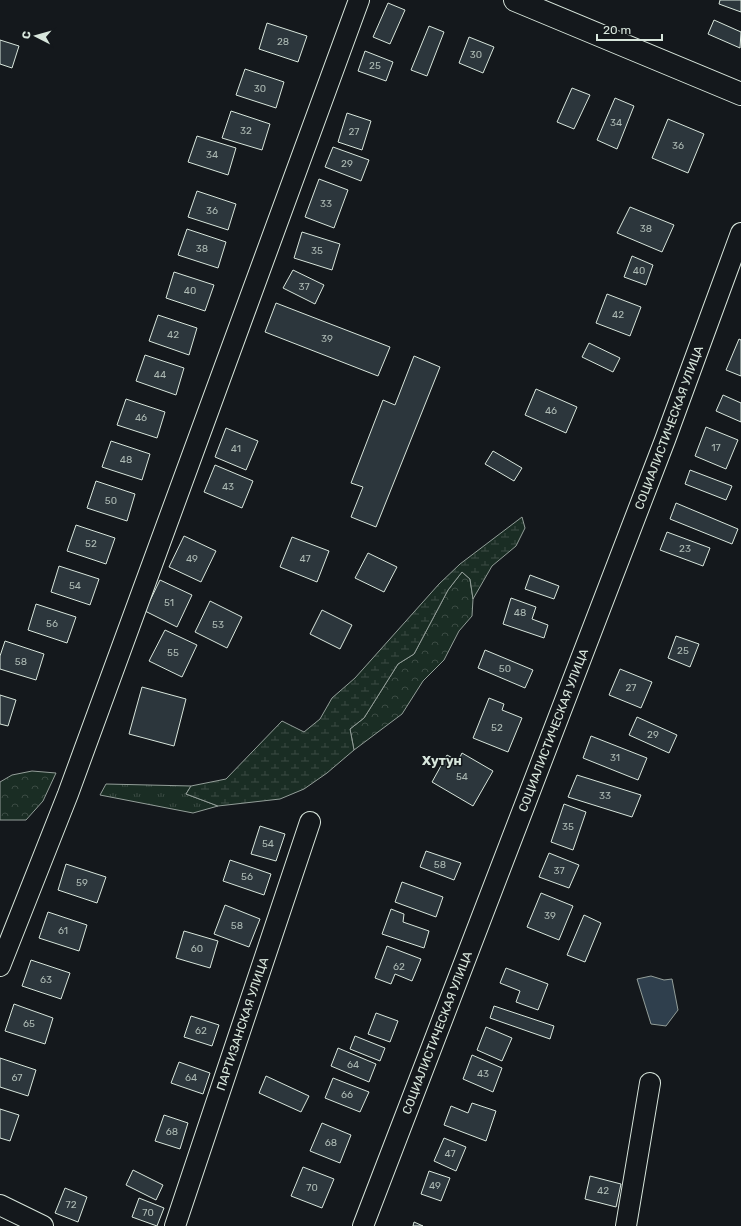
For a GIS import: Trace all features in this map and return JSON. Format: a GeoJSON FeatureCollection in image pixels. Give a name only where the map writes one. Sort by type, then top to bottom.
{"type":"FeatureCollection","features":[{"type":"Feature","properties":{"kind":"street"},"geometry":{"type":"LineString","coordinates":[[0,966],[68,794],[359,0]]}},
{"type":"Feature","properties":{"kind":"street"},"geometry":{"type":"LineString","coordinates":[[515,0],[741,94]]}},
{"type":"Feature","properties":{"kind":"street","name":"СОЦИАЛИСТИЧЕСКАЯ УЛИЦА"},"geometry":{"type":"LineString","coordinates":[[363,1226],[665,440],[741,233]]}},
{"type":"Feature","properties":{"kind":"street","name":"ПАРТИЗАНСКАЯ УЛИЦА"},"geometry":{"type":"LineString","coordinates":[[175,1226],[310,822]]}},
{"type":"Feature","properties":{"kind":"street"},"geometry":{"type":"LineString","coordinates":[[626,1226],[650,1083]]}},
{"type":"Feature","properties":{"kind":"street"},"geometry":{"type":"LineString","coordinates":[[0,1205],[43,1226]]}},
{"type":"Feature","properties":{"kind":"green space"},"geometry":{"type":"Polygon","coordinates":[[[522,517],[525,528],[516,546],[492,566],[473,599],[470,579],[462,572],[448,590],[414,654],[398,664],[364,718],[350,729],[354,750],[327,773],[304,789],[280,799],[218,806],[186,794],[191,786],[226,779],[282,721],[304,732],[320,719],[332,698],[355,678],[439,584],[460,564],[522,517]]]}},
{"type":"Feature","properties":{"kind":"green space"},"geometry":{"type":"Polygon","coordinates":[[[462,572],[470,579],[473,599],[472,616],[459,631],[444,660],[423,681],[402,714],[354,750],[350,729],[364,718],[398,664],[414,654],[448,590],[462,572]]]}},
{"type":"Feature","properties":{"kind":"green space"},"geometry":{"type":"Polygon","coordinates":[[[32,771],[56,773],[43,801],[26,820],[0,820],[0,782],[12,775],[32,771]]]}},
{"type":"Feature","properties":{"kind":"green space"},"geometry":{"type":"Polygon","coordinates":[[[106,784],[191,786],[186,794],[218,806],[193,813],[100,795],[106,784]]]}},
{"type":"Feature","properties":{"kind":"water"},"geometry":{"type":"Polygon","coordinates":[[[651,976],[664,980],[672,979],[678,1010],[666,1026],[651,1024],[637,979],[651,976]]]}},
{"type":"Feature","properties":{"kind":"building"},"geometry":{"type":"Polygon","coordinates":[[[720,0],[741,0],[741,12],[719,4],[720,0]]]}},
{"type":"Feature","properties":{"kind":"building"},"geometry":{"type":"Polygon","coordinates":[[[388,3],[405,10],[390,44],[373,37],[388,3]]]}},
{"type":"Feature","properties":{"kind":"building"},"geometry":{"type":"Polygon","coordinates":[[[714,20],[741,32],[740,48],[708,34],[714,20]]]}},
{"type":"Feature","properties":{"kind":"building"},"geometry":{"type":"Polygon","coordinates":[[[267,23],[307,36],[298,62],[259,49],[267,23]]]}},
{"type":"Feature","properties":{"kind":"building"},"geometry":{"type":"Polygon","coordinates":[[[429,26],[444,32],[427,76],[411,70],[429,26]]]}},
{"type":"Feature","properties":{"kind":"building"},"geometry":{"type":"Polygon","coordinates":[[[469,37],[494,47],[483,73],[459,63],[469,37]]]}},
{"type":"Feature","properties":{"kind":"building"},"geometry":{"type":"Polygon","coordinates":[[[0,40],[19,46],[12,68],[0,64],[0,40]]]}},
{"type":"Feature","properties":{"kind":"building"},"geometry":{"type":"Polygon","coordinates":[[[365,51],[393,62],[386,81],[358,71],[365,51]]]}},
{"type":"Feature","properties":{"kind":"building"},"geometry":{"type":"Polygon","coordinates":[[[245,69],[284,82],[276,108],[236,95],[245,69]]]}},
{"type":"Feature","properties":{"kind":"building"},"geometry":{"type":"Polygon","coordinates":[[[572,88],[590,95],[574,129],[557,122],[572,88]]]}},
{"type":"Feature","properties":{"kind":"building"},"geometry":{"type":"Polygon","coordinates":[[[615,98],[634,106],[617,149],[597,140],[615,98]]]}},
{"type":"Feature","properties":{"kind":"building"},"geometry":{"type":"Polygon","coordinates":[[[231,111],[270,124],[262,150],[222,138],[231,111]]]}},
{"type":"Feature","properties":{"kind":"building"},"geometry":{"type":"Polygon","coordinates":[[[347,113],[371,121],[362,150],[338,142],[347,113]]]}},
{"type":"Feature","properties":{"kind":"building"},"geometry":{"type":"Polygon","coordinates":[[[668,119],[704,134],[688,173],[652,158],[668,119]]]}},
{"type":"Feature","properties":{"kind":"building"},"geometry":{"type":"Polygon","coordinates":[[[197,136],[236,148],[228,175],[188,162],[197,136]]]}},
{"type":"Feature","properties":{"kind":"building"},"geometry":{"type":"Polygon","coordinates":[[[333,147],[369,160],[361,181],[325,167],[333,147]]]}},
{"type":"Feature","properties":{"kind":"building"},"geometry":{"type":"Polygon","coordinates":[[[319,179],[348,190],[334,228],[305,217],[319,179]]]}},
{"type":"Feature","properties":{"kind":"building"},"geometry":{"type":"Polygon","coordinates":[[[197,191],[236,204],[228,230],[188,217],[197,191]]]}},
{"type":"Feature","properties":{"kind":"building"},"geometry":{"type":"Polygon","coordinates":[[[630,207],[674,225],[662,252],[617,233],[630,207]]]}},
{"type":"Feature","properties":{"kind":"building"},"geometry":{"type":"Polygon","coordinates":[[[187,229],[226,242],[218,268],[178,255],[187,229]]]}},
{"type":"Feature","properties":{"kind":"building"},"geometry":{"type":"Polygon","coordinates":[[[302,232],[340,244],[332,270],[294,258],[302,232]]]}},
{"type":"Feature","properties":{"kind":"building"},"geometry":{"type":"Polygon","coordinates":[[[632,256],[653,265],[646,285],[624,277],[632,256]]]}},
{"type":"Feature","properties":{"kind":"building"},"geometry":{"type":"Polygon","coordinates":[[[293,270],[324,285],[315,304],[283,288],[293,270]]]}},
{"type":"Feature","properties":{"kind":"building"},"geometry":{"type":"Polygon","coordinates":[[[174,272],[214,285],[205,311],[166,298],[174,272]]]}},
{"type":"Feature","properties":{"kind":"building"},"geometry":{"type":"Polygon","coordinates":[[[607,294],[641,307],[630,336],[596,323],[607,294]]]}},
{"type":"Feature","properties":{"kind":"building"},"geometry":{"type":"Polygon","coordinates":[[[276,303],[390,347],[378,376],[265,332],[276,303]]]}},
{"type":"Feature","properties":{"kind":"building"},"geometry":{"type":"Polygon","coordinates":[[[158,315],[197,328],[189,355],[149,341],[158,315]]]}},
{"type":"Feature","properties":{"kind":"building"},"geometry":{"type":"Polygon","coordinates":[[[739,339],[741,340],[741,376],[726,370],[739,339]]]}},
{"type":"Feature","properties":{"kind":"building"},"geometry":{"type":"Polygon","coordinates":[[[589,343],[620,358],[613,372],[582,357],[589,343]]]}},
{"type":"Feature","properties":{"kind":"building"},"geometry":{"type":"Polygon","coordinates":[[[145,355],[184,368],[176,395],[136,381],[145,355]]]}},
{"type":"Feature","properties":{"kind":"building"},"geometry":{"type":"Polygon","coordinates":[[[414,356],[440,367],[376,527],[351,517],[363,487],[351,483],[383,400],[395,405],[414,356]]]}},
{"type":"Feature","properties":{"kind":"building"},"geometry":{"type":"Polygon","coordinates":[[[536,389],[577,407],[566,433],[525,415],[536,389]]]}},
{"type":"Feature","properties":{"kind":"building"},"geometry":{"type":"Polygon","coordinates":[[[723,395],[741,403],[741,422],[716,411],[723,395]]]}},
{"type":"Feature","properties":{"kind":"building"},"geometry":{"type":"Polygon","coordinates":[[[126,399],[165,412],[157,438],[117,425],[126,399]]]}},
{"type":"Feature","properties":{"kind":"building"},"geometry":{"type":"Polygon","coordinates":[[[706,427],[738,440],[726,469],[695,456],[706,427]]]}},
{"type":"Feature","properties":{"kind":"building"},"geometry":{"type":"Polygon","coordinates":[[[226,428],[258,441],[246,470],[215,457],[226,428]]]}},
{"type":"Feature","properties":{"kind":"building"},"geometry":{"type":"Polygon","coordinates":[[[111,441],[150,454],[142,480],[102,467],[111,441]]]}},
{"type":"Feature","properties":{"kind":"building"},"geometry":{"type":"Polygon","coordinates":[[[493,451],[522,468],[514,481],[485,464],[493,451]]]}},
{"type":"Feature","properties":{"kind":"building"},"geometry":{"type":"Polygon","coordinates":[[[215,465],[253,481],[242,508],[204,492],[215,465]]]}},
{"type":"Feature","properties":{"kind":"building"},"geometry":{"type":"Polygon","coordinates":[[[690,470],[732,486],[726,500],[685,484],[690,470]]]}},
{"type":"Feature","properties":{"kind":"building"},"geometry":{"type":"Polygon","coordinates":[[[96,481],[135,494],[127,521],[87,508],[96,481]]]}},
{"type":"Feature","properties":{"kind":"building"},"geometry":{"type":"Polygon","coordinates":[[[676,503],[738,529],[732,544],[670,519],[676,503]]]}},
{"type":"Feature","properties":{"kind":"building"},"geometry":{"type":"Polygon","coordinates":[[[76,525],[115,538],[106,564],[67,551],[76,525]]]}},
{"type":"Feature","properties":{"kind":"building"},"geometry":{"type":"Polygon","coordinates":[[[667,532],[710,548],[703,566],[660,550],[667,532]]]}},
{"type":"Feature","properties":{"kind":"building"},"geometry":{"type":"Polygon","coordinates":[[[184,536],[216,551],[201,582],[169,567],[184,536]]]}},
{"type":"Feature","properties":{"kind":"building"},"geometry":{"type":"Polygon","coordinates":[[[292,537],[329,551],[317,582],[280,567],[292,537]]]}},
{"type":"Feature","properties":{"kind":"building"},"geometry":{"type":"Polygon","coordinates":[[[368,553],[397,567],[384,592],[355,578],[368,553]]]}},
{"type":"Feature","properties":{"kind":"building"},"geometry":{"type":"Polygon","coordinates":[[[59,566],[99,579],[90,605],[51,592],[59,566]]]}},
{"type":"Feature","properties":{"kind":"building"},"geometry":{"type":"Polygon","coordinates":[[[530,575],[559,586],[554,599],[525,589],[530,575]]]}},
{"type":"Feature","properties":{"kind":"building"},"geometry":{"type":"Polygon","coordinates":[[[160,580],[192,595],[177,627],[145,611],[160,580]]]}},
{"type":"Feature","properties":{"kind":"building"},"geometry":{"type":"Polygon","coordinates":[[[511,598],[536,607],[532,619],[548,625],[544,638],[503,624],[511,598]]]}},
{"type":"Feature","properties":{"kind":"building"},"geometry":{"type":"Polygon","coordinates":[[[210,601],[242,617],[227,648],[195,632],[210,601]]]}},
{"type":"Feature","properties":{"kind":"building"},"geometry":{"type":"Polygon","coordinates":[[[36,604],[76,617],[67,643],[28,630],[36,604]]]}},
{"type":"Feature","properties":{"kind":"building"},"geometry":{"type":"Polygon","coordinates":[[[322,610],[352,625],[340,649],[310,634],[322,610]]]}},
{"type":"Feature","properties":{"kind":"building"},"geometry":{"type":"Polygon","coordinates":[[[165,630],[197,645],[182,677],[149,661],[165,630]]]}},
{"type":"Feature","properties":{"kind":"building"},"geometry":{"type":"Polygon","coordinates":[[[676,636],[699,644],[690,667],[668,658],[676,636]]]}},
{"type":"Feature","properties":{"kind":"building"},"geometry":{"type":"Polygon","coordinates":[[[5,641],[44,654],[36,680],[0,669],[0,656],[5,641]]]}},
{"type":"Feature","properties":{"kind":"building"},"geometry":{"type":"Polygon","coordinates":[[[485,650],[533,670],[525,688],[478,668],[485,650]]]}},
{"type":"Feature","properties":{"kind":"building"},"geometry":{"type":"Polygon","coordinates":[[[620,669],[652,682],[641,708],[609,695],[620,669]]]}},
{"type":"Feature","properties":{"kind":"building"},"geometry":{"type":"Polygon","coordinates":[[[142,687],[186,699],[174,746],[129,734],[142,687]]]}},
{"type":"Feature","properties":{"kind":"building"},"geometry":{"type":"Polygon","coordinates":[[[0,695],[16,700],[8,726],[0,724],[0,695]]]}},
{"type":"Feature","properties":{"kind":"building"},"geometry":{"type":"Polygon","coordinates":[[[489,698],[504,704],[502,710],[522,718],[508,752],[473,738],[489,698]]]}},
{"type":"Feature","properties":{"kind":"building"},"geometry":{"type":"Polygon","coordinates":[[[637,717],[677,735],[669,753],[629,735],[637,717]]]}},
{"type":"Feature","properties":{"kind":"building"},"geometry":{"type":"Polygon","coordinates":[[[591,736],[647,758],[638,780],[583,758],[591,736]]]}},
{"type":"Feature","properties":{"kind":"building"},"geometry":{"type":"Polygon","coordinates":[[[462,753],[493,771],[473,806],[432,782],[447,755],[458,761],[462,753]]]}},
{"type":"Feature","properties":{"kind":"building"},"geometry":{"type":"Polygon","coordinates":[[[577,775],[641,795],[632,817],[568,797],[577,775]]]}},
{"type":"Feature","properties":{"kind":"building"},"geometry":{"type":"Polygon","coordinates":[[[564,804],[586,812],[573,850],[551,842],[564,804]]]}},
{"type":"Feature","properties":{"kind":"building"},"geometry":{"type":"Polygon","coordinates":[[[260,826],[285,834],[276,861],[251,854],[260,826]]]}},
{"type":"Feature","properties":{"kind":"building"},"geometry":{"type":"Polygon","coordinates":[[[426,851],[461,863],[454,880],[420,867],[426,851]]]}},
{"type":"Feature","properties":{"kind":"building"},"geometry":{"type":"Polygon","coordinates":[[[549,853],[579,865],[569,888],[539,877],[549,853]]]}},
{"type":"Feature","properties":{"kind":"building"},"geometry":{"type":"Polygon","coordinates":[[[230,860],[271,874],[264,895],[223,881],[230,860]]]}},
{"type":"Feature","properties":{"kind":"building"},"geometry":{"type":"Polygon","coordinates":[[[66,864],[106,877],[97,903],[58,890],[66,864]]]}},
{"type":"Feature","properties":{"kind":"building"},"geometry":{"type":"Polygon","coordinates":[[[402,882],[443,897],[436,917],[395,902],[402,882]]]}},
{"type":"Feature","properties":{"kind":"building"},"geometry":{"type":"Polygon","coordinates":[[[541,893],[573,906],[559,940],[527,927],[541,893]]]}},
{"type":"Feature","properties":{"kind":"building"},"geometry":{"type":"Polygon","coordinates":[[[225,905],[260,919],[249,947],[214,934],[225,905]]]}},
{"type":"Feature","properties":{"kind":"building"},"geometry":{"type":"Polygon","coordinates":[[[391,909],[404,914],[403,922],[429,931],[424,948],[382,934],[391,909]]]}},
{"type":"Feature","properties":{"kind":"building"},"geometry":{"type":"Polygon","coordinates":[[[48,912],[87,925],[79,951],[39,938],[48,912]]]}},
{"type":"Feature","properties":{"kind":"building"},"geometry":{"type":"Polygon","coordinates":[[[584,915],[601,923],[585,962],[567,955],[584,915]]]}},
{"type":"Feature","properties":{"kind":"building"},"geometry":{"type":"Polygon","coordinates":[[[184,931],[218,941],[210,968],[176,958],[184,931]]]}},
{"type":"Feature","properties":{"kind":"building"},"geometry":{"type":"Polygon","coordinates":[[[387,946],[421,959],[412,981],[395,974],[391,984],[375,978],[387,946]]]}},
{"type":"Feature","properties":{"kind":"building"},"geometry":{"type":"Polygon","coordinates":[[[31,960],[70,973],[61,999],[22,986],[31,960]]]}},
{"type":"Feature","properties":{"kind":"building"},"geometry":{"type":"Polygon","coordinates":[[[506,968],[548,984],[538,1010],[516,1002],[520,991],[500,983],[506,968]]]}},
{"type":"Feature","properties":{"kind":"building"},"geometry":{"type":"Polygon","coordinates":[[[14,1004],[53,1018],[45,1044],[5,1031],[14,1004]]]}},
{"type":"Feature","properties":{"kind":"building"},"geometry":{"type":"Polygon","coordinates":[[[494,1006],[554,1026],[550,1039],[490,1018],[494,1006]]]}},
{"type":"Feature","properties":{"kind":"building"},"geometry":{"type":"Polygon","coordinates":[[[376,1013],[398,1021],[390,1042],[368,1034],[376,1013]]]}},
{"type":"Feature","properties":{"kind":"building"},"geometry":{"type":"Polygon","coordinates":[[[191,1016],[219,1025],[212,1046],[184,1037],[191,1016]]]}},
{"type":"Feature","properties":{"kind":"building"},"geometry":{"type":"Polygon","coordinates":[[[486,1027],[512,1038],[502,1061],[477,1050],[486,1027]]]}},
{"type":"Feature","properties":{"kind":"building"},"geometry":{"type":"Polygon","coordinates":[[[355,1036],[385,1048],[380,1061],[350,1049],[355,1036]]]}},
{"type":"Feature","properties":{"kind":"building"},"geometry":{"type":"Polygon","coordinates":[[[338,1048],[376,1064],[369,1082],[331,1066],[338,1048]]]}},
{"type":"Feature","properties":{"kind":"building"},"geometry":{"type":"Polygon","coordinates":[[[472,1055],[502,1068],[493,1092],[463,1079],[472,1055]]]}},
{"type":"Feature","properties":{"kind":"building"},"geometry":{"type":"Polygon","coordinates":[[[0,1058],[36,1070],[28,1096],[0,1087],[0,1058]]]}},
{"type":"Feature","properties":{"kind":"building"},"geometry":{"type":"Polygon","coordinates":[[[179,1062],[210,1073],[203,1094],[171,1083],[179,1062]]]}},
{"type":"Feature","properties":{"kind":"building"},"geometry":{"type":"Polygon","coordinates":[[[266,1076],[309,1096],[301,1112],[259,1093],[266,1076]]]}},
{"type":"Feature","properties":{"kind":"building"},"geometry":{"type":"Polygon","coordinates":[[[333,1078],[369,1092],[360,1112],[325,1098],[333,1078]]]}},
{"type":"Feature","properties":{"kind":"building"},"geometry":{"type":"Polygon","coordinates":[[[472,1103],[496,1111],[486,1141],[444,1125],[451,1106],[468,1113],[472,1103]]]}},
{"type":"Feature","properties":{"kind":"building"},"geometry":{"type":"Polygon","coordinates":[[[0,1109],[19,1115],[10,1141],[0,1138],[0,1109]]]}},
{"type":"Feature","properties":{"kind":"building"},"geometry":{"type":"Polygon","coordinates":[[[164,1115],[188,1123],[180,1149],[155,1141],[164,1115]]]}},
{"type":"Feature","properties":{"kind":"building"},"geometry":{"type":"Polygon","coordinates":[[[322,1123],[351,1135],[340,1163],[310,1151],[322,1123]]]}},
{"type":"Feature","properties":{"kind":"building"},"geometry":{"type":"Polygon","coordinates":[[[444,1138],[466,1147],[456,1171],[434,1161],[444,1138]]]}},
{"type":"Feature","properties":{"kind":"building"},"geometry":{"type":"Polygon","coordinates":[[[303,1167],[334,1179],[322,1208],[291,1196],[303,1167]]]}},
{"type":"Feature","properties":{"kind":"building"},"geometry":{"type":"Polygon","coordinates":[[[133,1170],[163,1185],[156,1200],[126,1185],[133,1170]]]}},
{"type":"Feature","properties":{"kind":"building"},"geometry":{"type":"Polygon","coordinates":[[[429,1171],[450,1178],[441,1201],[421,1194],[429,1171]]]}},
{"type":"Feature","properties":{"kind":"building"},"geometry":{"type":"Polygon","coordinates":[[[590,1176],[621,1184],[616,1207],[585,1199],[590,1176]]]}},
{"type":"Feature","properties":{"kind":"building"},"geometry":{"type":"Polygon","coordinates":[[[65,1188],[87,1197],[78,1222],[55,1213],[65,1188]]]}},
{"type":"Feature","properties":{"kind":"building"},"geometry":{"type":"Polygon","coordinates":[[[139,1198],[164,1208],[157,1226],[132,1217],[139,1198]]]}},
{"type":"Feature","properties":{"kind":"building"},"geometry":{"type":"Polygon","coordinates":[[[414,1222],[423,1226],[413,1226],[414,1222]]]}},
{"type":"Feature","properties":{"kind":"district","name":"Хутун"},"geometry":{"type":"Point","coordinates":[442,760]}}]}
